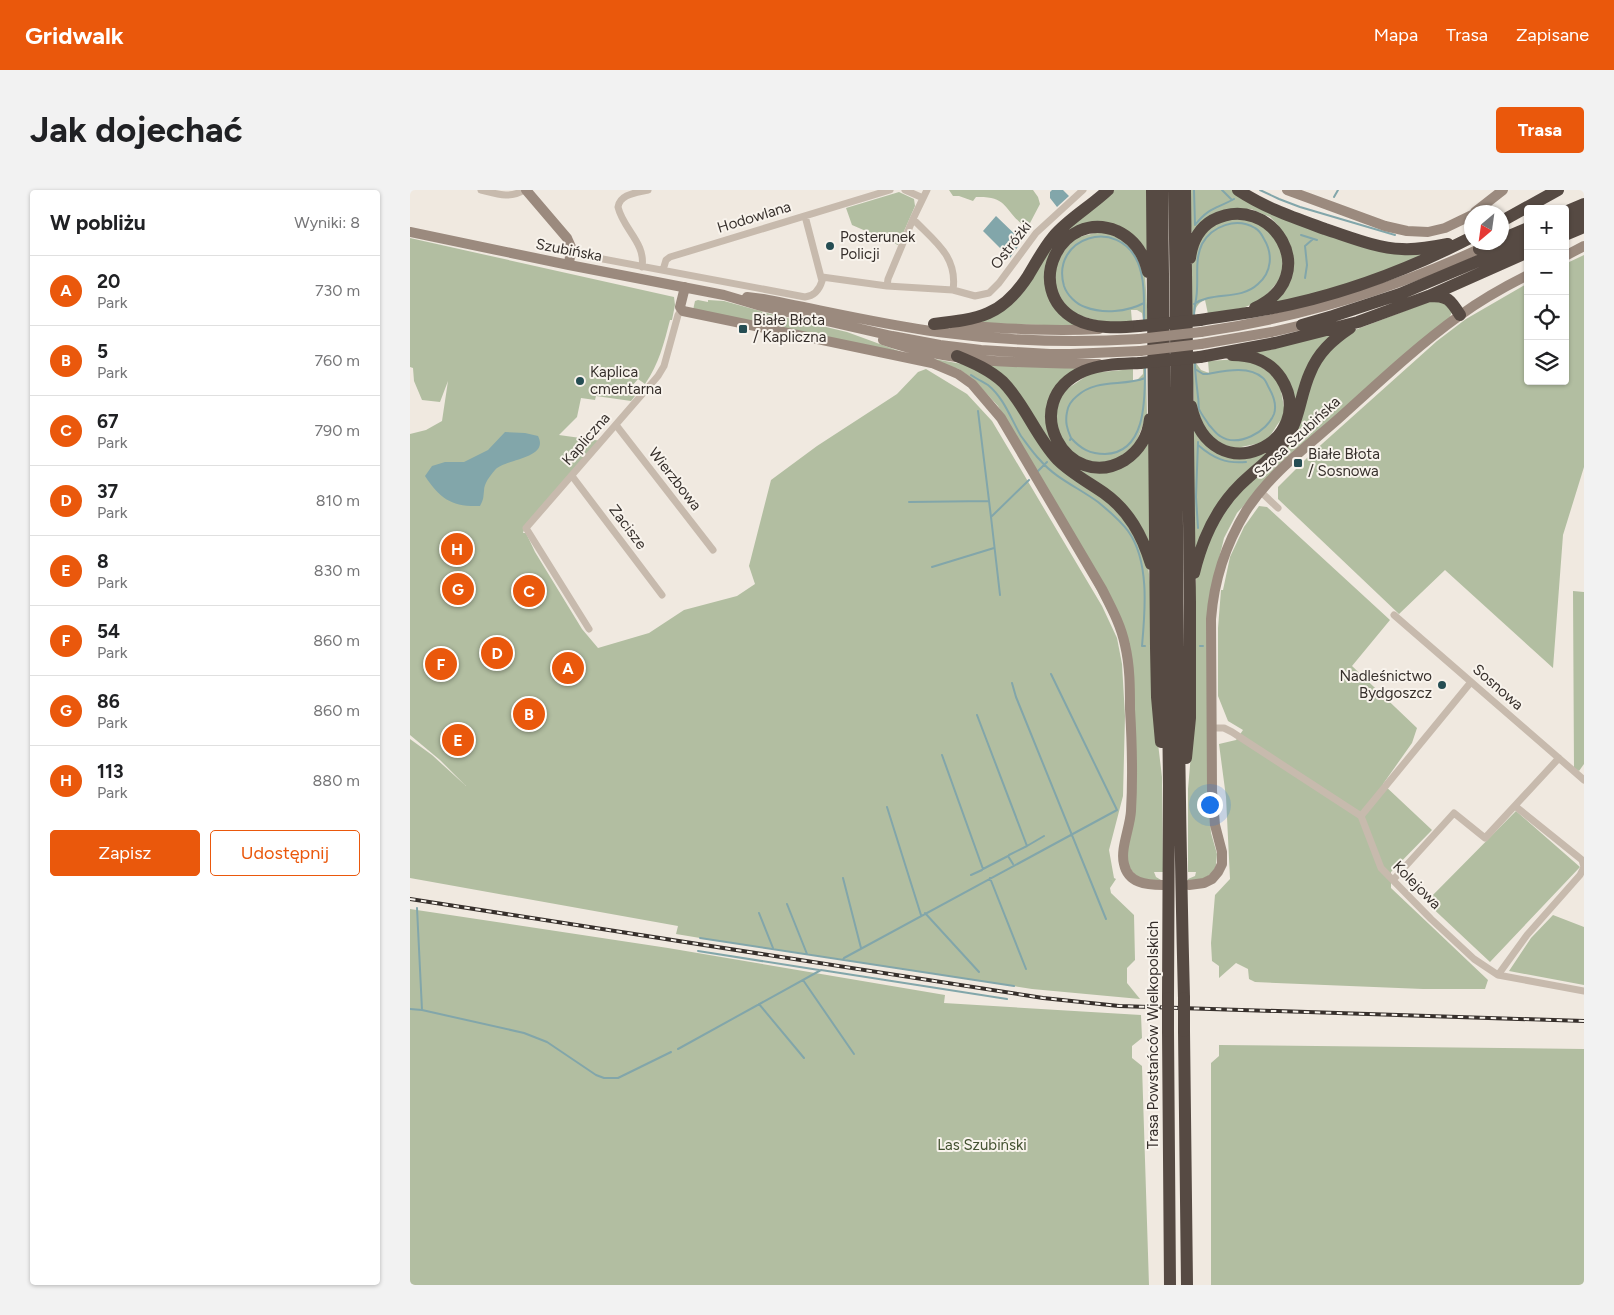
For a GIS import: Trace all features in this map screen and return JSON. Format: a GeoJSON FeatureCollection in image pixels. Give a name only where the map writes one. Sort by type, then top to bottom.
{"type":"FeatureCollection","features":[{"type":"Feature","properties":{"kind":"highway"},"geometry":{"type":"LineString","coordinates":[[934,324],[980,317],[1004,305],[1017,292],[1053,237],[1064,225],[1108,190]]}},
{"type":"Feature","properties":{"kind":"highway"},"geometry":{"type":"LineString","coordinates":[[1152,190],[1157,697],[1163,758],[1169,784]]}},
{"type":"Feature","properties":{"kind":"highway"},"geometry":{"type":"LineString","coordinates":[[1162,190],[1169,784]]}},
{"type":"Feature","properties":{"kind":"highway"},"geometry":{"type":"LineString","coordinates":[[1174,190],[1180,822]]}},
{"type":"Feature","properties":{"kind":"highway"},"geometry":{"type":"LineString","coordinates":[[1180,822],[1190,718],[1185,190]]}},
{"type":"Feature","properties":{"kind":"highway"},"geometry":{"type":"LineString","coordinates":[[1238,190],[1256,202],[1280,212],[1387,248],[1403,250],[1427,248],[1464,238]]}},
{"type":"Feature","properties":{"kind":"highway"},"geometry":{"type":"LineString","coordinates":[[1509,217],[1558,190]]}},
{"type":"Feature","properties":{"kind":"highway"},"geometry":{"type":"LineString","coordinates":[[1569,210],[1584,204]]}},
{"type":"Feature","properties":{"kind":"highway"},"geometry":{"type":"LineString","coordinates":[[1152,291],[1146,261],[1140,250],[1122,233],[1111,229],[1089,228],[1069,237],[1061,244],[1051,264],[1049,273],[1050,284],[1057,302],[1068,314],[1086,323],[1139,333],[1200,326],[1257,307],[1276,292],[1283,283],[1288,263],[1285,243],[1281,234],[1273,224],[1263,218],[1245,212],[1223,214],[1206,224],[1195,240],[1191,249],[1186,285]]}},
{"type":"Feature","properties":{"kind":"highway"},"geometry":{"type":"LineString","coordinates":[[1569,222],[1584,216]]}},
{"type":"Feature","properties":{"kind":"highway"},"geometry":{"type":"LineString","coordinates":[[1569,233],[1584,226]]}},
{"type":"Feature","properties":{"kind":"highway"},"geometry":{"type":"LineString","coordinates":[[1509,236],[1524,230]]}},
{"type":"Feature","properties":{"kind":"highway"},"geometry":{"type":"LineString","coordinates":[[1238,314],[1277,307],[1359,284],[1424,260],[1464,240]]}},
{"type":"Feature","properties":{"kind":"highway"},"geometry":{"type":"LineString","coordinates":[[1302,325],[1349,312],[1400,294],[1524,242]]}},
{"type":"Feature","properties":{"kind":"highway"},"geometry":{"type":"LineString","coordinates":[[1205,357],[1282,341],[1358,322],[1429,296],[1524,254]]}},
{"type":"Feature","properties":{"kind":"highway"},"geometry":{"type":"LineString","coordinates":[[1429,296],[1448,298],[1460,315]]}},
{"type":"Feature","properties":{"kind":"highway"},"geometry":{"type":"LineString","coordinates":[[1190,602],[1200,549],[1218,512],[1238,487],[1277,451],[1286,440],[1298,415],[1310,372],[1319,356],[1332,341],[1358,322]]}},
{"type":"Feature","properties":{"kind":"highway"},"geometry":{"type":"LineString","coordinates":[[1154,397],[1149,426],[1143,440],[1131,456],[1108,467],[1094,467],[1070,458],[1061,448],[1052,430],[1051,419],[1054,399],[1074,376],[1086,370],[1122,364],[1140,357],[1242,355],[1257,358],[1278,373],[1285,384],[1290,405],[1288,418],[1278,436],[1271,443],[1260,449],[1239,453],[1220,449],[1205,438],[1198,428],[1186,382]]}},
{"type":"Feature","properties":{"kind":"highway"},"geometry":{"type":"LineString","coordinates":[[957,356],[983,368],[1003,382],[1012,392],[1048,448],[1058,460],[1110,498],[1131,518],[1146,547],[1155,586]]}},
{"type":"Feature","properties":{"kind":"highway","name":"Trasa Powstańców Wielkopolskich"},"geometry":{"type":"LineString","coordinates":[[1169,784],[1170,1285]]}},
{"type":"Feature","properties":{"kind":"highway","name":"Trasa Powstańców Wielkopolskich"},"geometry":{"type":"LineString","coordinates":[[1180,822],[1187,1285]]}},
{"type":"Feature","properties":{"kind":"main road"},"geometry":{"type":"LineString","coordinates":[[525,190],[567,238],[571,247],[569,265]]}},
{"type":"Feature","properties":{"kind":"main road"},"geometry":{"type":"LineString","coordinates":[[1287,190],[1392,228],[1408,231],[1428,232],[1445,228],[1464,219]]}},
{"type":"Feature","properties":{"kind":"main road"},"geometry":{"type":"LineString","coordinates":[[1484,205],[1503,190]]}},
{"type":"Feature","properties":{"kind":"main road","name":"Szubińska"},"geometry":{"type":"LineString","coordinates":[[410,232],[724,295],[761,306],[845,325]]}},
{"type":"Feature","properties":{"kind":"main road"},"geometry":{"type":"LineString","coordinates":[[1569,254],[1584,246]]}},
{"type":"Feature","properties":{"kind":"main road"},"geometry":{"type":"LineString","coordinates":[[1200,326],[1270,320],[1329,305],[1414,276],[1477,250]]}},
{"type":"Feature","properties":{"kind":"main road","name":"Szosa Szubińska"},"geometry":{"type":"LineString","coordinates":[[1188,885],[1204,883],[1218,872],[1222,864],[1222,852],[1216,833],[1212,804],[1211,618],[1218,575],[1230,541],[1248,509],[1261,492],[1294,458],[1413,352],[1460,315],[1524,277]]}},
{"type":"Feature","properties":{"kind":"main road"},"geometry":{"type":"LineString","coordinates":[[685,287],[680,306],[681,310],[690,313],[932,362],[958,374],[972,384],[1002,418],[1102,589],[1115,615],[1125,644],[1129,670],[1131,813],[1123,862],[1130,875],[1138,882],[1147,886],[1163,885]]}},
{"type":"Feature","properties":{"kind":"main road","name":"Szubińska"},"geometry":{"type":"LineString","coordinates":[[724,295],[763,299],[860,318]]}},
{"type":"Feature","properties":{"kind":"main road"},"geometry":{"type":"LineString","coordinates":[[860,318],[1020,330],[1119,328]]}},
{"type":"Feature","properties":{"kind":"main road"},"geometry":{"type":"LineString","coordinates":[[860,318],[938,332],[1069,342],[1139,333]]}},
{"type":"Feature","properties":{"kind":"main road"},"geometry":{"type":"LineString","coordinates":[[845,325],[907,339],[980,350],[1140,357],[1302,325]]}},
{"type":"Feature","properties":{"kind":"main road"},"geometry":{"type":"LineString","coordinates":[[845,325],[903,347],[957,356],[1031,364],[1122,364]]}},
{"type":"Feature","properties":{"kind":"street"},"geometry":{"type":"LineString","coordinates":[[481,190],[506,196],[525,190]]}},
{"type":"Feature","properties":{"kind":"street"},"geometry":{"type":"LineString","coordinates":[[642,267],[642,251],[618,207],[618,202],[624,197],[648,190]]}},
{"type":"Feature","properties":{"kind":"street","name":"Hodowlana"},"geometry":{"type":"LineString","coordinates":[[663,270],[666,260],[670,257],[890,190]]}},
{"type":"Feature","properties":{"kind":"street"},"geometry":{"type":"LineString","coordinates":[[905,190],[922,198]]}},
{"type":"Feature","properties":{"kind":"street"},"geometry":{"type":"LineString","coordinates":[[887,286],[888,279],[913,219],[927,190]]}},
{"type":"Feature","properties":{"kind":"street","name":"Ostróżki"},"geometry":{"type":"LineString","coordinates":[[822,278],[887,286],[953,290],[975,296],[989,293],[999,283],[1036,233],[1083,190]]}},
{"type":"Feature","properties":{"kind":"street"},"geometry":{"type":"LineString","coordinates":[[805,216],[822,278]]}},
{"type":"Feature","properties":{"kind":"street"},"geometry":{"type":"LineString","coordinates":[[913,219],[948,256],[953,274],[953,290]]}},
{"type":"Feature","properties":{"kind":"street","name":"Szubińska"},"geometry":{"type":"LineString","coordinates":[[571,253],[805,297],[814,294],[818,290],[822,278]]}},
{"type":"Feature","properties":{"kind":"street","name":"Kapliczna"},"geometry":{"type":"LineString","coordinates":[[589,629],[526,528],[658,376],[664,366],[681,310]]}},
{"type":"Feature","properties":{"kind":"street","name":"Wierzbowa"},"geometry":{"type":"LineString","coordinates":[[616,425],[713,550]]}},
{"type":"Feature","properties":{"kind":"street","name":"Zacisze"},"geometry":{"type":"LineString","coordinates":[[572,476],[662,595]]}},
{"type":"Feature","properties":{"kind":"street"},"geometry":{"type":"LineString","coordinates":[[1261,492],[1278,508]]}},
{"type":"Feature","properties":{"kind":"street","name":"Sosnowa"},"geometry":{"type":"LineString","coordinates":[[1394,615],[1584,780]]}},
{"type":"Feature","properties":{"kind":"street"},"geometry":{"type":"LineString","coordinates":[[1212,728],[1224,728],[1232,732],[1361,816],[1471,682]]}},
{"type":"Feature","properties":{"kind":"street"},"geometry":{"type":"LineString","coordinates":[[1393,880],[1454,812],[1485,838],[1559,758]]}},
{"type":"Feature","properties":{"kind":"street"},"geometry":{"type":"LineString","coordinates":[[1498,975],[1527,935],[1580,875],[1584,867],[1582,860],[1515,806]]}},
{"type":"Feature","properties":{"kind":"street","name":"Kolejowa"},"geometry":{"type":"LineString","coordinates":[[1361,816],[1381,868],[1474,959],[1498,975],[1584,990]]}},
{"type":"Feature","properties":{"kind":"green space"},"geometry":{"type":"Polygon","coordinates":[[[949,190],[1033,190],[1040,204],[1030,223],[1023,225],[1000,201],[986,197],[976,197],[973,201],[953,196],[949,190]]]}},
{"type":"Feature","properties":{"kind":"green space"},"geometry":{"type":"Polygon","coordinates":[[[1113,190],[1148,190],[1149,263],[1130,235],[1072,231],[1046,282],[1083,326],[975,323],[983,321],[1058,236],[1113,190]]]}},
{"type":"Feature","properties":{"kind":"green space"},"geometry":{"type":"Polygon","coordinates":[[[1188,190],[1233,190],[1368,248],[1438,250],[1365,279],[1273,305],[1277,297],[1288,241],[1277,224],[1270,217],[1251,209],[1231,209],[1192,238],[1188,190]]]}},
{"type":"Feature","properties":{"kind":"green space"},"geometry":{"type":"Polygon","coordinates":[[[899,192],[914,199],[915,206],[898,245],[852,225],[846,208],[899,192]]]}},
{"type":"Feature","properties":{"kind":"green space"},"geometry":{"type":"Polygon","coordinates":[[[1220,219],[1258,219],[1283,248],[1282,277],[1262,300],[1243,308],[1208,314],[1205,300],[1200,302],[1195,315],[1191,316],[1191,276],[1196,246],[1200,239],[1220,219]]]}},
{"type":"Feature","properties":{"kind":"green space"},"geometry":{"type":"Polygon","coordinates":[[[1103,231],[1130,243],[1145,274],[1148,321],[1143,321],[1142,313],[1137,310],[1131,310],[1132,322],[1109,324],[1071,313],[1055,289],[1056,260],[1075,238],[1103,231]]]}},
{"type":"Feature","properties":{"kind":"green space"},"geometry":{"type":"Polygon","coordinates":[[[410,238],[674,297],[675,305],[672,320],[670,320],[657,361],[645,384],[638,379],[632,386],[639,391],[631,401],[596,396],[595,400],[581,398],[577,417],[559,435],[602,441],[525,527],[523,533],[526,533],[535,552],[582,629],[598,648],[649,633],[684,610],[737,596],[755,584],[749,566],[771,480],[817,446],[897,394],[918,372],[926,369],[967,394],[992,421],[1102,606],[1117,638],[1122,664],[1125,716],[1123,796],[1109,850],[1114,878],[1116,879],[1110,888],[1111,893],[1134,915],[1135,960],[1127,968],[1127,983],[1140,999],[1032,989],[700,938],[676,934],[678,926],[410,878],[410,739],[432,755],[466,786],[440,760],[410,735],[410,434],[426,430],[442,421],[448,381],[440,402],[422,400],[414,381],[413,368],[410,367],[410,238]]]}},
{"type":"Feature","properties":{"kind":"green space"},"geometry":{"type":"Polygon","coordinates":[[[1584,255],[1584,467],[1563,535],[1553,668],[1445,570],[1399,614],[1278,499],[1278,487],[1313,452],[1437,341],[1466,319],[1524,285],[1524,385],[1569,385],[1569,262],[1584,255]]]}},
{"type":"Feature","properties":{"kind":"green space"},"geometry":{"type":"Polygon","coordinates":[[[708,300],[724,301],[847,332],[907,354],[962,364],[975,369],[1001,385],[1046,451],[1102,497],[1128,524],[1148,566],[1150,582],[1157,735],[1162,777],[1163,872],[1154,872],[1156,877],[1161,880],[1149,881],[1141,879],[1127,863],[1132,658],[1040,480],[998,406],[973,379],[959,369],[693,310],[695,301],[708,302],[708,300]]]}},
{"type":"Feature","properties":{"kind":"green space"},"geometry":{"type":"Polygon","coordinates":[[[1442,300],[1452,312],[1449,319],[1256,492],[1237,513],[1224,538],[1217,567],[1207,647],[1209,811],[1211,833],[1217,854],[1216,865],[1213,872],[1201,881],[1188,881],[1188,879],[1195,876],[1196,872],[1188,872],[1188,789],[1196,696],[1194,595],[1203,550],[1227,505],[1263,470],[1317,363],[1352,331],[1431,301],[1442,300]]]}},
{"type":"Feature","properties":{"kind":"green space"},"geometry":{"type":"Polygon","coordinates":[[[1337,331],[1290,427],[1253,469],[1193,562],[1191,419],[1208,445],[1268,449],[1292,393],[1248,352],[1337,331]]]}},
{"type":"Feature","properties":{"kind":"green space"},"geometry":{"type":"Polygon","coordinates":[[[1249,359],[1279,379],[1285,413],[1266,442],[1231,449],[1208,436],[1194,402],[1192,364],[1196,363],[1201,370],[1209,373],[1208,361],[1249,359]]]}},
{"type":"Feature","properties":{"kind":"green space"},"geometry":{"type":"Polygon","coordinates":[[[980,361],[1085,368],[1069,376],[1049,434],[1103,471],[1150,432],[1151,551],[1144,535],[1072,468],[980,361]]]}},
{"type":"Feature","properties":{"kind":"green space"},"geometry":{"type":"Polygon","coordinates":[[[1143,368],[1146,368],[1147,414],[1135,446],[1116,461],[1091,463],[1063,445],[1054,414],[1064,391],[1091,373],[1133,369],[1133,380],[1137,380],[1143,374],[1143,368]]]}},
{"type":"Feature","properties":{"kind":"green space"},"geometry":{"type":"Polygon","coordinates":[[[1259,506],[1267,507],[1390,620],[1352,666],[1417,728],[1412,743],[1383,784],[1432,830],[1391,872],[1391,888],[1488,980],[1485,989],[1423,989],[1255,982],[1249,979],[1248,969],[1236,963],[1219,978],[1219,966],[1212,961],[1211,943],[1215,895],[1230,879],[1226,797],[1219,744],[1236,740],[1243,730],[1228,721],[1218,696],[1218,628],[1221,590],[1223,590],[1230,557],[1244,527],[1259,506]]]}},
{"type":"Feature","properties":{"kind":"green space"},"geometry":{"type":"Polygon","coordinates":[[[1573,591],[1584,592],[1584,764],[1579,771],[1574,768],[1573,591]]]}},
{"type":"Feature","properties":{"kind":"green space"},"geometry":{"type":"Polygon","coordinates":[[[1516,811],[1580,867],[1490,962],[1426,902],[1516,811]]]}},
{"type":"Feature","properties":{"kind":"green space","name":"Las Szubiński"},"geometry":{"type":"Polygon","coordinates":[[[410,909],[668,948],[945,995],[944,1003],[1141,1015],[1142,1038],[1132,1046],[1132,1058],[1142,1066],[1149,1285],[410,1285],[410,909]]]}},
{"type":"Feature","properties":{"kind":"green space"},"geometry":{"type":"Polygon","coordinates":[[[1553,915],[1584,927],[1584,985],[1509,971],[1531,938],[1553,915]]]}},
{"type":"Feature","properties":{"kind":"green space"},"geometry":{"type":"Polygon","coordinates":[[[1219,1045],[1584,1049],[1584,1285],[1211,1285],[1211,1063],[1219,1056],[1219,1045]]]}},
{"type":"Feature","properties":{"kind":"water"},"geometry":{"type":"Polygon","coordinates":[[[1052,190],[1063,190],[1069,196],[1057,207],[1050,198],[1052,190]]]}},
{"type":"Feature","properties":{"kind":"water"},"geometry":{"type":"Polygon","coordinates":[[[996,216],[1022,241],[1010,258],[983,231],[996,216]]]}},
{"type":"Feature","properties":{"kind":"water"},"geometry":{"type":"Polygon","coordinates":[[[505,432],[538,436],[540,444],[538,449],[532,454],[500,466],[495,470],[486,482],[480,506],[462,505],[448,500],[436,491],[425,476],[432,466],[445,462],[464,462],[488,450],[505,432]]]}},
{"type":"Feature","properties":{"kind":"waterway"},"geometry":{"type":"LineString","coordinates":[[1194,190],[1195,225]]}},
{"type":"Feature","properties":{"kind":"waterway"},"geometry":{"type":"LineString","coordinates":[[1222,190],[1232,200]]}},
{"type":"Feature","properties":{"kind":"waterway"},"geometry":{"type":"LineString","coordinates":[[1260,190],[1300,207],[1395,235]]}},
{"type":"Feature","properties":{"kind":"waterway"},"geometry":{"type":"LineString","coordinates":[[1334,197],[1338,190]]}},
{"type":"Feature","properties":{"kind":"waterway"},"geometry":{"type":"LineString","coordinates":[[1195,225],[1209,212],[1234,199]]}},
{"type":"Feature","properties":{"kind":"waterway"},"geometry":{"type":"LineString","coordinates":[[1194,304],[1201,300],[1209,298],[1243,292],[1251,289],[1263,279],[1270,263],[1270,257],[1267,245],[1258,230],[1248,225],[1233,223],[1218,228],[1206,238],[1198,255],[1197,293],[1196,302],[1195,306],[1194,309],[1194,316]]}},
{"type":"Feature","properties":{"kind":"waterway"},"geometry":{"type":"LineString","coordinates":[[1301,235],[1317,240]]}},
{"type":"Feature","properties":{"kind":"waterway"},"geometry":{"type":"LineString","coordinates":[[1144,303],[1137,306],[1130,308],[1115,311],[1099,311],[1078,304],[1064,286],[1062,269],[1067,255],[1076,245],[1089,239],[1103,237],[1116,240],[1129,248],[1138,263],[1142,276],[1144,291],[1144,298],[1144,305],[1144,320]]}},
{"type":"Feature","properties":{"kind":"waterway"},"geometry":{"type":"LineString","coordinates":[[1305,278],[1307,265],[1305,246],[1313,239]]}},
{"type":"Feature","properties":{"kind":"waterway"},"geometry":{"type":"LineString","coordinates":[[1195,363],[1195,367],[1195,372],[1199,409],[1209,425],[1219,435],[1227,439],[1243,439],[1259,432],[1270,421],[1275,411],[1274,400],[1265,380],[1257,374],[1244,370],[1203,374],[1195,369]]}},
{"type":"Feature","properties":{"kind":"waterway"},"geometry":{"type":"LineString","coordinates":[[1071,438],[1086,450],[1100,454],[1119,451],[1129,444],[1136,434],[1141,421],[1145,393],[1145,367]]}},
{"type":"Feature","properties":{"kind":"waterway"},"geometry":{"type":"LineString","coordinates":[[971,375],[994,390],[1007,409],[1021,436],[1046,466],[1060,478],[1098,502],[1118,519],[1128,531],[1135,543],[1143,572],[1145,603],[1142,646],[1145,646]]}},
{"type":"Feature","properties":{"kind":"waterway"},"geometry":{"type":"LineString","coordinates":[[1070,440],[1066,422],[1067,412],[1070,403],[1077,396],[1093,387],[1137,381],[1145,378]]}},
{"type":"Feature","properties":{"kind":"waterway"},"geometry":{"type":"LineString","coordinates":[[978,411],[991,517]]}},
{"type":"Feature","properties":{"kind":"waterway"},"geometry":{"type":"LineString","coordinates":[[1198,442],[1196,497],[1198,528]]}},
{"type":"Feature","properties":{"kind":"waterway"},"geometry":{"type":"LineString","coordinates":[[1198,445],[1220,459],[1232,462],[1246,462]]}},
{"type":"Feature","properties":{"kind":"waterway"},"geometry":{"type":"LineString","coordinates":[[1038,471],[1047,462]]}},
{"type":"Feature","properties":{"kind":"waterway"},"geometry":{"type":"LineString","coordinates":[[1000,595],[991,517],[1029,480]]}},
{"type":"Feature","properties":{"kind":"waterway"},"geometry":{"type":"LineString","coordinates":[[909,502],[989,501]]}},
{"type":"Feature","properties":{"kind":"waterway"},"geometry":{"type":"LineString","coordinates":[[932,567],[994,548]]}},
{"type":"Feature","properties":{"kind":"waterway"},"geometry":{"type":"LineString","coordinates":[[843,960],[1117,810],[1051,674]]}},
{"type":"Feature","properties":{"kind":"waterway"},"geometry":{"type":"LineString","coordinates":[[1012,683],[1106,919]]}},
{"type":"Feature","properties":{"kind":"waterway"},"geometry":{"type":"LineString","coordinates":[[977,715],[1027,846],[1009,855]]}},
{"type":"Feature","properties":{"kind":"waterway"},"geometry":{"type":"LineString","coordinates":[[942,755],[983,869],[1008,856],[1013,864]]}},
{"type":"Feature","properties":{"kind":"waterway"},"geometry":{"type":"LineString","coordinates":[[887,807],[921,915]]}},
{"type":"Feature","properties":{"kind":"waterway"},"geometry":{"type":"LineString","coordinates":[[1027,846],[1044,836]]}},
{"type":"Feature","properties":{"kind":"waterway"},"geometry":{"type":"LineString","coordinates":[[971,875],[982,870]]}},
{"type":"Feature","properties":{"kind":"waterway"},"geometry":{"type":"LineString","coordinates":[[843,878],[861,948]]}},
{"type":"Feature","properties":{"kind":"waterway"},"geometry":{"type":"LineString","coordinates":[[990,878],[1026,969]]}},
{"type":"Feature","properties":{"kind":"waterway"},"geometry":{"type":"LineString","coordinates":[[787,904],[807,954]]}},
{"type":"Feature","properties":{"kind":"waterway"},"geometry":{"type":"LineString","coordinates":[[417,908],[422,1010]]}},
{"type":"Feature","properties":{"kind":"waterway"},"geometry":{"type":"LineString","coordinates":[[759,913],[773,948]]}},
{"type":"Feature","properties":{"kind":"waterway"},"geometry":{"type":"LineString","coordinates":[[925,913],[979,972]]}},
{"type":"Feature","properties":{"kind":"waterway"},"geometry":{"type":"LineString","coordinates":[[700,938],[1014,986]]}},
{"type":"Feature","properties":{"kind":"waterway"},"geometry":{"type":"LineString","coordinates":[[698,951],[819,970]]}},
{"type":"Feature","properties":{"kind":"waterway"},"geometry":{"type":"LineString","coordinates":[[678,1049],[821,970],[1007,999]]}},
{"type":"Feature","properties":{"kind":"waterway"},"geometry":{"type":"LineString","coordinates":[[803,980],[854,1054]]}},
{"type":"Feature","properties":{"kind":"waterway"},"geometry":{"type":"LineString","coordinates":[[759,1004],[804,1058]]}},
{"type":"Feature","properties":{"kind":"waterway"},"geometry":{"type":"LineString","coordinates":[[410,1009],[524,1033],[547,1042],[596,1075],[604,1078],[618,1078],[671,1052]]}},
{"type":"Feature","properties":{"kind":"railway"},"geometry":{"type":"LineString","coordinates":[[410,899],[1043,998],[1119,1006],[1584,1021]]}},
{"type":"Feature","properties":{"kind":"place","name":"Posterunek Policji"},"geometry":{"type":"Point","coordinates":[830,246]}},
{"type":"Feature","properties":{"kind":"place","name":"Białe Błota / Kapliczna"},"geometry":{"type":"Point","coordinates":[743,329]}},
{"type":"Feature","properties":{"kind":"place","name":"Kaplica cmentarna"},"geometry":{"type":"Point","coordinates":[580,381]}},
{"type":"Feature","properties":{"kind":"place","name":"Białe Błota / Sosnowa"},"geometry":{"type":"Point","coordinates":[1298,463]}},
{"type":"Feature","properties":{"kind":"place","name":"113"},"geometry":{"type":"Point","coordinates":[457,549]}},
{"type":"Feature","properties":{"kind":"place","name":"86"},"geometry":{"type":"Point","coordinates":[458,589]}},
{"type":"Feature","properties":{"kind":"place","name":"67"},"geometry":{"type":"Point","coordinates":[529,591]}},
{"type":"Feature","properties":{"kind":"place","name":"37"},"geometry":{"type":"Point","coordinates":[497,653]}},
{"type":"Feature","properties":{"kind":"place","name":"54"},"geometry":{"type":"Point","coordinates":[441,664]}},
{"type":"Feature","properties":{"kind":"place","name":"20"},"geometry":{"type":"Point","coordinates":[568,668]}},
{"type":"Feature","properties":{"kind":"place","name":"Nadleśnictwo Bydgoszcz"},"geometry":{"type":"Point","coordinates":[1442,685]}},
{"type":"Feature","properties":{"kind":"place","name":"5"},"geometry":{"type":"Point","coordinates":[529,714]}},
{"type":"Feature","properties":{"kind":"place","name":"8"},"geometry":{"type":"Point","coordinates":[458,740]}}]}
